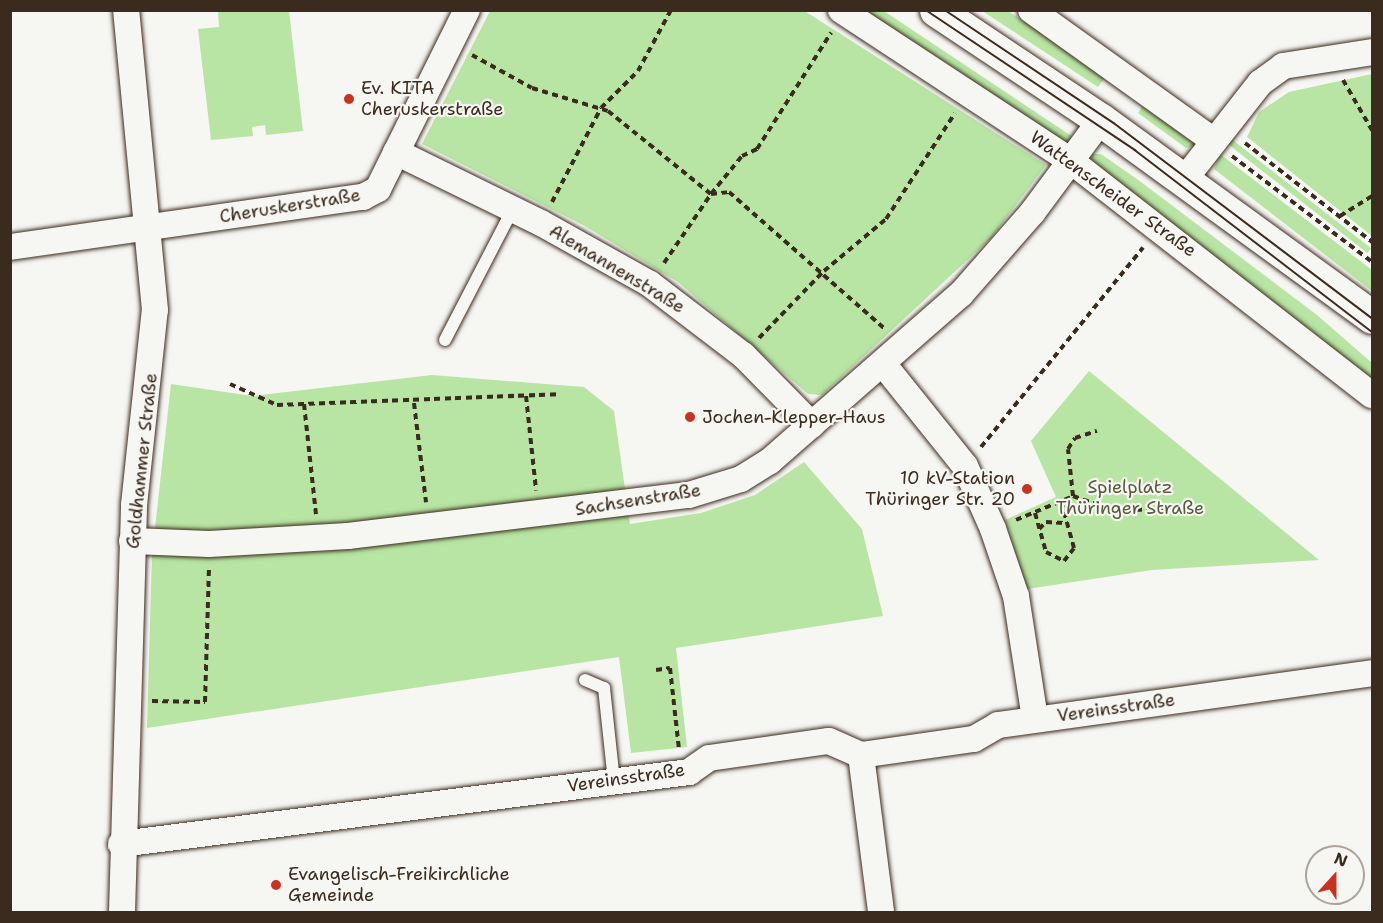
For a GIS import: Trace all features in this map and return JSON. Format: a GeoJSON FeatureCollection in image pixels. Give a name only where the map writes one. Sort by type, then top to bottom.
{"type":"FeatureCollection","features":[{"type":"Feature","properties":{"kind":"main road"},"geometry":{"type":"LineString","coordinates":[[936,10],[1101,120],[1290,261],[1372,317]]}},
{"type":"Feature","properties":{"kind":"main road"},"geometry":{"type":"LineString","coordinates":[[1290,261],[1372,343]]}},
{"type":"Feature","properties":{"kind":"street","name":"Goldhammer Straße"},"geometry":{"type":"LineString","coordinates":[[122,912],[124,699],[132,541],[154,310],[126,10]]}},
{"type":"Feature","properties":{"kind":"street","name":"Cheruskerstraße"},"geometry":{"type":"LineString","coordinates":[[10,247],[363,197],[378,189],[467,10]]}},
{"type":"Feature","properties":{"kind":"street"},"geometry":{"type":"LineString","coordinates":[[1031,10],[1219,134]]}},
{"type":"Feature","properties":{"kind":"street","name":"Wattenscheider Straße"},"geometry":{"type":"LineString","coordinates":[[843,11],[1071,161],[1160,226],[1372,395]]}},
{"type":"Feature","properties":{"kind":"street"},"geometry":{"type":"LineString","coordinates":[[1184,180],[1260,83],[1283,66],[1372,52]]}},
{"type":"Feature","properties":{"kind":"street","name":"Sachsenstraße"},"geometry":{"type":"LineString","coordinates":[[132,541],[209,544],[319,539],[539,515],[689,495],[741,479],[812,425],[884,365],[982,272],[1101,120]]}},
{"type":"Feature","properties":{"kind":"street","name":"Alemannenstraße"},"geometry":{"type":"LineString","coordinates":[[396,152],[541,223],[650,284],[743,355],[812,425]]}},
{"type":"Feature","properties":{"kind":"street"},"geometry":{"type":"LineString","coordinates":[[884,365],[965,466],[993,529],[1016,596],[1035,719]]}},
{"type":"Feature","properties":{"kind":"street","name":"Vereinsstraße"},"geometry":{"type":"LineString","coordinates":[[121,844],[682,772],[709,758],[830,741],[861,755],[974,739],[998,724],[1372,673]]}},
{"type":"Feature","properties":{"kind":"street"},"geometry":{"type":"LineString","coordinates":[[861,755],[881,912]]}},
{"type":"Feature","properties":{"kind":"lane"},"geometry":{"type":"LineString","coordinates":[[445,340],[513,209]]}},
{"type":"Feature","properties":{"kind":"lane"},"geometry":{"type":"LineString","coordinates":[[585,680],[604,688],[614,781]]}},
{"type":"Feature","properties":{"kind":"path"},"geometry":{"type":"LineString","coordinates":[[541,223],[601,108],[638,71],[671,10]]}},
{"type":"Feature","properties":{"kind":"path"},"geometry":{"type":"LineString","coordinates":[[650,284],[711,194],[742,156],[757,149],[843,11]]}},
{"type":"Feature","properties":{"kind":"path"},"geometry":{"type":"LineString","coordinates":[[450,43],[532,88],[601,108],[711,194],[729,192],[824,271],[903,346]]}},
{"type":"Feature","properties":{"kind":"path"},"geometry":{"type":"LineString","coordinates":[[1338,56],[1344,82],[1372,130]]}},
{"type":"Feature","properties":{"kind":"path"},"geometry":{"type":"LineString","coordinates":[[743,355],[824,271],[886,219],[969,93]]}},
{"type":"Feature","properties":{"kind":"path"},"geometry":{"type":"LineString","coordinates":[[1219,134],[1340,216],[1372,242]]}},
{"type":"Feature","properties":{"kind":"path"},"geometry":{"type":"LineString","coordinates":[[1219,134],[1372,262]]}},
{"type":"Feature","properties":{"kind":"path"},"geometry":{"type":"LineString","coordinates":[[1340,216],[1372,196]]}},
{"type":"Feature","properties":{"kind":"path"},"geometry":{"type":"LineString","coordinates":[[995,429],[1160,226]]}},
{"type":"Feature","properties":{"kind":"path"},"geometry":{"type":"LineString","coordinates":[[230,384],[277,405],[414,403],[559,394]]}},
{"type":"Feature","properties":{"kind":"path"},"geometry":{"type":"LineString","coordinates":[[526,396],[539,515]]}},
{"type":"Feature","properties":{"kind":"path"},"geometry":{"type":"LineString","coordinates":[[414,403],[429,527]]}},
{"type":"Feature","properties":{"kind":"path"},"geometry":{"type":"LineString","coordinates":[[304,404],[319,539]]}},
{"type":"Feature","properties":{"kind":"path"},"geometry":{"type":"LineString","coordinates":[[1073,496],[1068,449],[1075,438],[1097,431]]}},
{"type":"Feature","properties":{"kind":"path"},"geometry":{"type":"LineString","coordinates":[[993,529],[1073,496],[1115,511],[1173,508]]}},
{"type":"Feature","properties":{"kind":"path"},"geometry":{"type":"LineString","coordinates":[[1035,513],[1046,552],[1064,561],[1074,548],[1061,501]]}},
{"type":"Feature","properties":{"kind":"path"},"geometry":{"type":"LineString","coordinates":[[1039,530],[1046,522],[1068,523]]}},
{"type":"Feature","properties":{"kind":"path"},"geometry":{"type":"LineString","coordinates":[[124,699],[205,702],[209,544]]}},
{"type":"Feature","properties":{"kind":"path"},"geometry":{"type":"LineString","coordinates":[[656,670],[670,668],[682,772]]}},
{"type":"Feature","properties":{"kind":"green space"},"geometry":{"type":"Polygon","coordinates":[[[803,10],[1046,165],[991,238],[822,395],[808,394],[678,282],[583,225],[422,144],[490,11],[803,10]]]}},
{"type":"Feature","properties":{"kind":"green space"},"geometry":{"type":"Polygon","coordinates":[[[218,11],[289,11],[303,131],[266,135],[265,125],[252,127],[253,136],[211,140],[198,29],[219,27],[218,11]]]}},
{"type":"Feature","properties":{"kind":"green space"},"geometry":{"type":"Polygon","coordinates":[[[859,11],[884,11],[1073,137],[1068,145],[859,11]]]}},
{"type":"Feature","properties":{"kind":"green space"},"geometry":{"type":"Polygon","coordinates":[[[982,11],[1008,11],[1107,75],[1098,87],[982,11]]]}},
{"type":"Feature","properties":{"kind":"green space"},"geometry":{"type":"Polygon","coordinates":[[[1372,74],[1372,236],[1247,137],[1259,112],[1289,92],[1372,74]]]}},
{"type":"Feature","properties":{"kind":"green space"},"geometry":{"type":"Polygon","coordinates":[[[1146,101],[1195,143],[1194,146],[1186,148],[1138,113],[1146,101]]]}},
{"type":"Feature","properties":{"kind":"green space"},"geometry":{"type":"Polygon","coordinates":[[[1230,138],[1371,248],[1367,253],[1226,143],[1230,138]]]}},
{"type":"Feature","properties":{"kind":"green space"},"geometry":{"type":"Polygon","coordinates":[[[1092,154],[1101,154],[1141,182],[1317,315],[1372,363],[1372,378],[1092,165],[1092,154]]]}},
{"type":"Feature","properties":{"kind":"green space"},"geometry":{"type":"Polygon","coordinates":[[[1220,154],[1372,270],[1372,291],[1214,169],[1220,154]]]}},
{"type":"Feature","properties":{"kind":"green space","name":"Spielplatz Thüringer Straße"},"geometry":{"type":"Polygon","coordinates":[[[1089,371],[1319,560],[1152,570],[1027,589],[1005,520],[1056,497],[1031,441],[1089,371]]]}},
{"type":"Feature","properties":{"kind":"green space"},"geometry":{"type":"Polygon","coordinates":[[[432,375],[584,387],[614,411],[630,524],[701,513],[755,495],[804,462],[862,529],[883,616],[676,648],[687,747],[631,753],[619,657],[147,728],[152,555],[171,384],[252,396],[432,375]]]}},
{"type":"Feature","properties":{"kind":"tram line"},"geometry":{"type":"LineString","coordinates":[[926,10],[1135,150],[1372,332]]}},
{"type":"Feature","properties":{"kind":"tram line"},"geometry":{"type":"LineString","coordinates":[[945,10],[1114,123],[1372,318]]}},
{"type":"Feature","properties":{"kind":"place","name":"Ev. KITA Cheruskerstraße"},"geometry":{"type":"Point","coordinates":[349,99]}},
{"type":"Feature","properties":{"kind":"place","name":"Jochen-Klepper-Haus"},"geometry":{"type":"Point","coordinates":[690,417]}},
{"type":"Feature","properties":{"kind":"place","name":"10 kV-Station Thüringer Str. 20"},"geometry":{"type":"Point","coordinates":[1027,489]}},
{"type":"Feature","properties":{"kind":"place","name":"Evangelisch-Freikirchliche Gemeinde"},"geometry":{"type":"Point","coordinates":[276,885]}}]}
